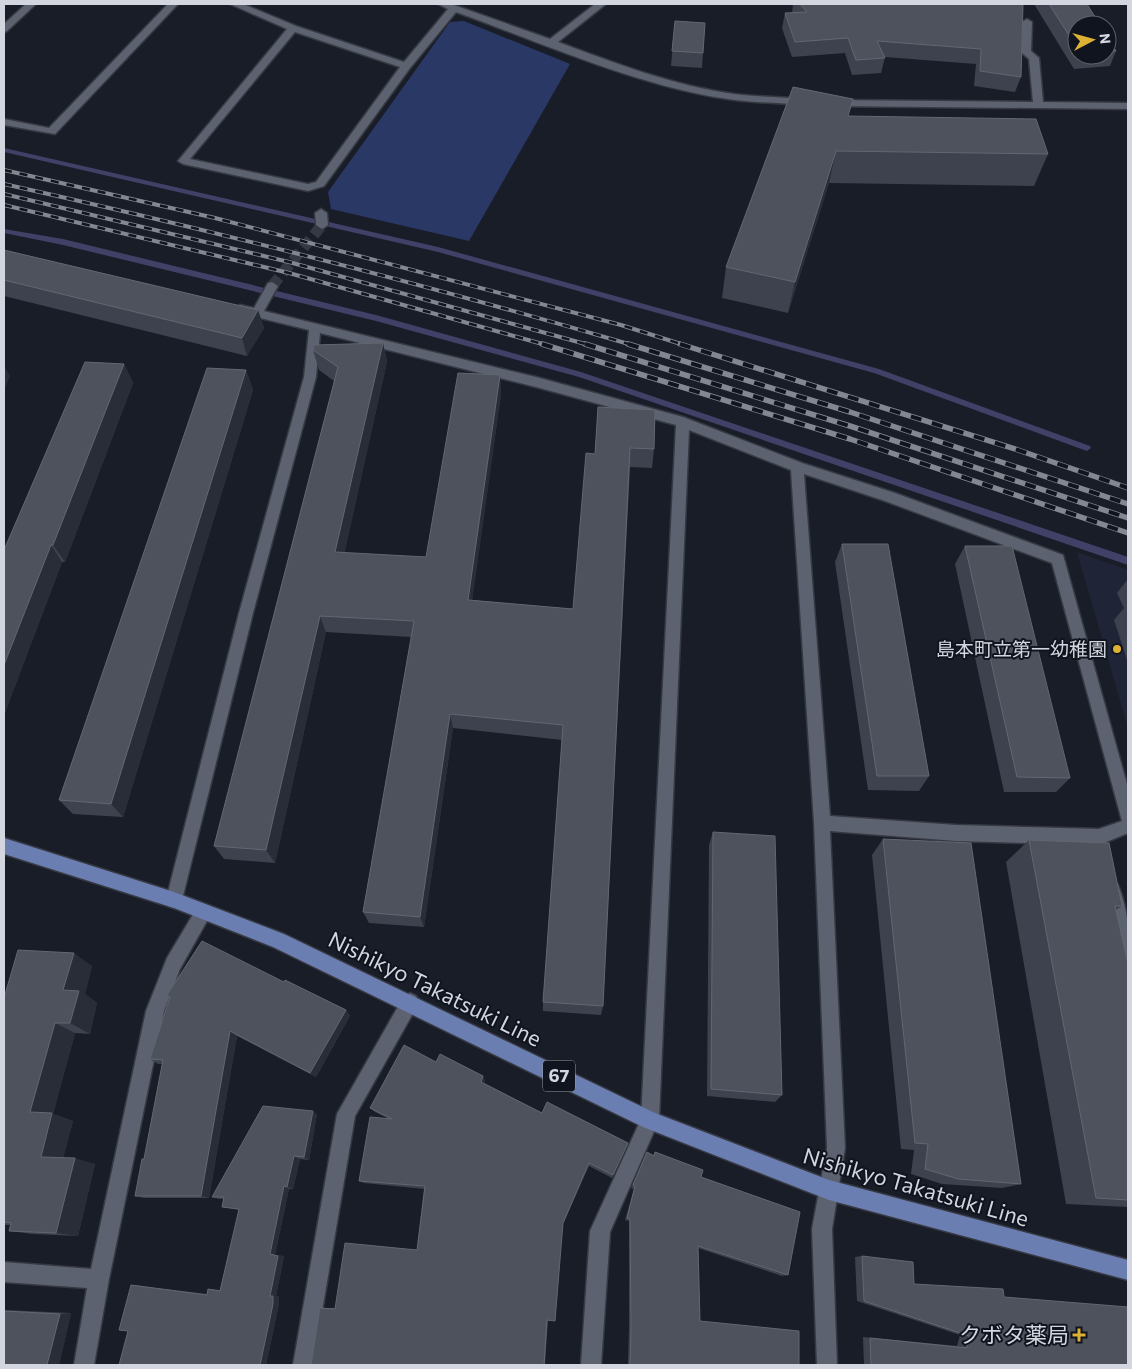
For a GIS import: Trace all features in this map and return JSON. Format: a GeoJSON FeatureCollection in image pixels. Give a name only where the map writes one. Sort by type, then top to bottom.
{"type":"FeatureCollection","features":[{"type":"Feature","properties":{"kind":"main road","name":"Nishikyo Takatsuki Line"},"geometry":{"type":"LineString","coordinates":[[4,846],[174,900],[278,940],[410,1002],[650,1120],[829,1190],[1128,1270]]}},
{"type":"Feature","properties":{"kind":"street"},"geometry":{"type":"LineString","coordinates":[[4,29],[30,4]]}},
{"type":"Feature","properties":{"kind":"street"},"geometry":{"type":"LineString","coordinates":[[4,122],[50,132],[173,4]]}},
{"type":"Feature","properties":{"kind":"street"},"geometry":{"type":"LineString","coordinates":[[236,4],[293,28],[406,66]]}},
{"type":"Feature","properties":{"kind":"street"},"geometry":{"type":"LineString","coordinates":[[443,4],[623,69],[678,85],[734,97],[820,102],[1128,106]]}},
{"type":"Feature","properties":{"kind":"street"},"geometry":{"type":"LineString","coordinates":[[552,42],[601,4]]}},
{"type":"Feature","properties":{"kind":"street"},"geometry":{"type":"LineString","coordinates":[[293,28],[183,161],[308,188],[320,184],[406,66],[454,8]]}},
{"type":"Feature","properties":{"kind":"street"},"geometry":{"type":"LineString","coordinates":[[1027,22],[1026,52],[1034,58],[1038,105]]}},
{"type":"Feature","properties":{"kind":"street"},"geometry":{"type":"LineString","coordinates":[[257,313],[272,286]]}},
{"type":"Feature","properties":{"kind":"street"},"geometry":{"type":"LineString","coordinates":[[228,306],[536,382],[683,422],[797,467],[890,497],[1058,559],[1128,816]]}},
{"type":"Feature","properties":{"kind":"street"},"geometry":{"type":"LineString","coordinates":[[174,900],[246,613],[310,377],[315,326]]}},
{"type":"Feature","properties":{"kind":"street"},"geometry":{"type":"LineString","coordinates":[[591,1365],[600,1231],[650,1120],[683,422]]}},
{"type":"Feature","properties":{"kind":"street"},"geometry":{"type":"LineString","coordinates":[[797,467],[822,823],[836,1148],[822,1230],[827,1365]]}},
{"type":"Feature","properties":{"kind":"street"},"geometry":{"type":"LineString","coordinates":[[822,823],[956,833],[1099,837],[1128,826]]}},
{"type":"Feature","properties":{"kind":"street"},"geometry":{"type":"LineString","coordinates":[[1099,837],[1103,856]]}},
{"type":"Feature","properties":{"kind":"street"},"geometry":{"type":"LineString","coordinates":[[1108,874],[1128,958]]}},
{"type":"Feature","properties":{"kind":"street"},"geometry":{"type":"LineString","coordinates":[[84,1365],[99,1279],[155,1011],[173,964],[204,912]]}},
{"type":"Feature","properties":{"kind":"street"},"geometry":{"type":"LineString","coordinates":[[303,1365],[346,1114],[410,1002]]}},
{"type":"Feature","properties":{"kind":"street"},"geometry":{"type":"LineString","coordinates":[[4,1272],[99,1279]]}},
{"type":"Feature","properties":{"kind":"shaded area"},"geometry":{"type":"Polygon","coordinates":[[[464,21],[570,64],[469,241],[331,209],[328,192],[450,22],[464,21]]]}},
{"type":"Feature","properties":{"kind":"shaded area","name":"島本町立第一幼稚園"},"geometry":{"type":"Polygon","coordinates":[[[1077,552],[1128,570],[1128,728],[1077,552]]]}},
{"type":"Feature","properties":{"kind":"building"},"geometry":{"type":"Polygon","coordinates":[[[800,4],[1023,4],[1021,77],[980,71],[981,49],[877,41],[885,58],[856,60],[848,38],[795,42],[785,13],[807,12],[800,4]]]}},
{"type":"Feature","properties":{"kind":"building"},"geometry":{"type":"Polygon","coordinates":[[[1049,4],[1087,4],[1094,15],[1067,15],[1067,32],[1049,4]]]}},
{"type":"Feature","properties":{"kind":"building"},"geometry":{"type":"Polygon","coordinates":[[[675,21],[705,23],[703,53],[672,51],[675,21]]]}},
{"type":"Feature","properties":{"kind":"building"},"geometry":{"type":"Polygon","coordinates":[[[793,87],[853,99],[848,116],[1036,119],[1048,154],[836,151],[795,282],[726,267],[793,87]]]}},
{"type":"Feature","properties":{"kind":"building"},"geometry":{"type":"Polygon","coordinates":[[[4,250],[258,310],[242,338],[4,280],[4,250]]]}},
{"type":"Feature","properties":{"kind":"building"},"geometry":{"type":"Polygon","coordinates":[[[383,343],[335,552],[426,557],[458,373],[500,375],[468,600],[573,609],[586,453],[595,454],[598,407],[655,410],[654,449],[630,448],[603,1006],[543,1002],[563,725],[450,714],[420,917],[363,912],[414,621],[320,616],[266,850],[214,846],[338,367],[313,350],[314,345],[383,343]]]}},
{"type":"Feature","properties":{"kind":"building"},"geometry":{"type":"Polygon","coordinates":[[[85,362],[124,364],[4,665],[4,550],[85,362]]]}},
{"type":"Feature","properties":{"kind":"building"},"geometry":{"type":"Polygon","coordinates":[[[207,368],[246,370],[111,804],[59,800],[207,368]]]}},
{"type":"Feature","properties":{"kind":"building"},"geometry":{"type":"Polygon","coordinates":[[[842,544],[888,544],[929,776],[877,776],[842,544]]]}},
{"type":"Feature","properties":{"kind":"building"},"geometry":{"type":"Polygon","coordinates":[[[965,546],[1012,546],[1070,778],[1017,777],[965,546]]]}},
{"type":"Feature","properties":{"kind":"building"},"geometry":{"type":"Polygon","coordinates":[[[713,832],[775,836],[782,1095],[711,1089],[713,832]]]}},
{"type":"Feature","properties":{"kind":"building"},"geometry":{"type":"Polygon","coordinates":[[[883,839],[971,843],[1021,1184],[958,1179],[925,1169],[928,1144],[915,1143],[883,839]]]}},
{"type":"Feature","properties":{"kind":"building"},"geometry":{"type":"Polygon","coordinates":[[[1029,840],[1109,843],[1122,906],[1115,906],[1128,964],[1128,1200],[1096,1198],[1029,840]]]}},
{"type":"Feature","properties":{"kind":"building"},"geometry":{"type":"Polygon","coordinates":[[[202,941],[284,982],[285,980],[346,1010],[310,1073],[230,1031],[201,1196],[135,1196],[163,1060],[150,1059],[170,997],[167,995],[202,941]]]}},
{"type":"Feature","properties":{"kind":"building"},"geometry":{"type":"Polygon","coordinates":[[[18,950],[74,953],[63,990],[79,991],[70,1023],[55,1023],[30,1112],[52,1113],[41,1157],[75,1158],[56,1233],[9,1231],[11,1223],[4,1222],[4,998],[18,950]]]}},
{"type":"Feature","properties":{"kind":"building"},"geometry":{"type":"Polygon","coordinates":[[[404,1045],[436,1062],[440,1054],[483,1076],[481,1082],[542,1113],[547,1102],[628,1143],[613,1175],[589,1163],[563,1223],[555,1321],[547,1320],[544,1365],[311,1365],[320,1308],[335,1309],[345,1243],[417,1250],[425,1186],[359,1181],[370,1117],[392,1119],[370,1108],[404,1045]]]}},
{"type":"Feature","properties":{"kind":"building"},"geometry":{"type":"Polygon","coordinates":[[[263,1106],[313,1111],[304,1157],[294,1156],[287,1187],[284,1186],[270,1254],[278,1256],[270,1296],[273,1296],[273,1304],[260,1365],[119,1365],[128,1331],[119,1330],[131,1285],[207,1295],[208,1289],[220,1291],[239,1209],[222,1207],[224,1197],[212,1197],[263,1106]]]}},
{"type":"Feature","properties":{"kind":"building"},"geometry":{"type":"Polygon","coordinates":[[[647,1152],[654,1156],[655,1152],[703,1170],[701,1177],[800,1212],[788,1275],[698,1246],[700,1321],[799,1331],[799,1365],[630,1365],[630,1219],[627,1218],[635,1186],[633,1185],[647,1152]]]}},
{"type":"Feature","properties":{"kind":"building"},"geometry":{"type":"Polygon","coordinates":[[[862,1256],[913,1262],[914,1284],[1003,1289],[1004,1297],[1128,1307],[1128,1365],[871,1365],[870,1338],[967,1348],[969,1336],[864,1301],[862,1256]]]}},
{"type":"Feature","properties":{"kind":"building"},"geometry":{"type":"Polygon","coordinates":[[[4,1311],[60,1314],[47,1365],[4,1365],[4,1311]]]}},
{"type":"Feature","properties":{"kind":"waterway"},"geometry":{"type":"LineString","coordinates":[[4,150],[438,250],[876,371],[1087,448]]}},
{"type":"Feature","properties":{"kind":"waterway"},"geometry":{"type":"LineString","coordinates":[[4,231],[63,242],[376,318],[581,375],[1128,561]]}},
{"type":"Feature","properties":{"kind":"tunnel"},"geometry":{"type":"LineString","coordinates":[[272,286],[322,225]]}},
{"type":"Feature","properties":{"kind":"railway"},"geometry":{"type":"LineString","coordinates":[[4,170],[215,218],[621,325],[684,345]]}},
{"type":"Feature","properties":{"kind":"railway"},"geometry":{"type":"LineString","coordinates":[[4,184],[320,259],[632,345]]}},
{"type":"Feature","properties":{"kind":"railway"},"geometry":{"type":"LineString","coordinates":[[4,194],[289,262],[589,345]]}},
{"type":"Feature","properties":{"kind":"railway"},"geometry":{"type":"LineString","coordinates":[[4,205],[289,273],[546,345]]}},
{"type":"Feature","properties":{"kind":"railway"},"geometry":{"type":"LineString","coordinates":[[542,344],[850,439],[1128,533]]}},
{"type":"Feature","properties":{"kind":"railway"},"geometry":{"type":"LineString","coordinates":[[585,344],[850,426],[1128,518]]}},
{"type":"Feature","properties":{"kind":"railway"},"geometry":{"type":"LineString","coordinates":[[628,344],[850,412],[1128,504]]}},
{"type":"Feature","properties":{"kind":"railway"},"geometry":{"type":"LineString","coordinates":[[680,344],[1018,450],[1128,488]]}},
{"type":"Feature","properties":{"kind":"place","name":"島本町立第一幼稚園"},"geometry":{"type":"Point","coordinates":[1117,649]}},
{"type":"Feature","properties":{"kind":"place","name":"クボタ薬局"},"geometry":{"type":"Point","coordinates":[1079,1335]}}]}
